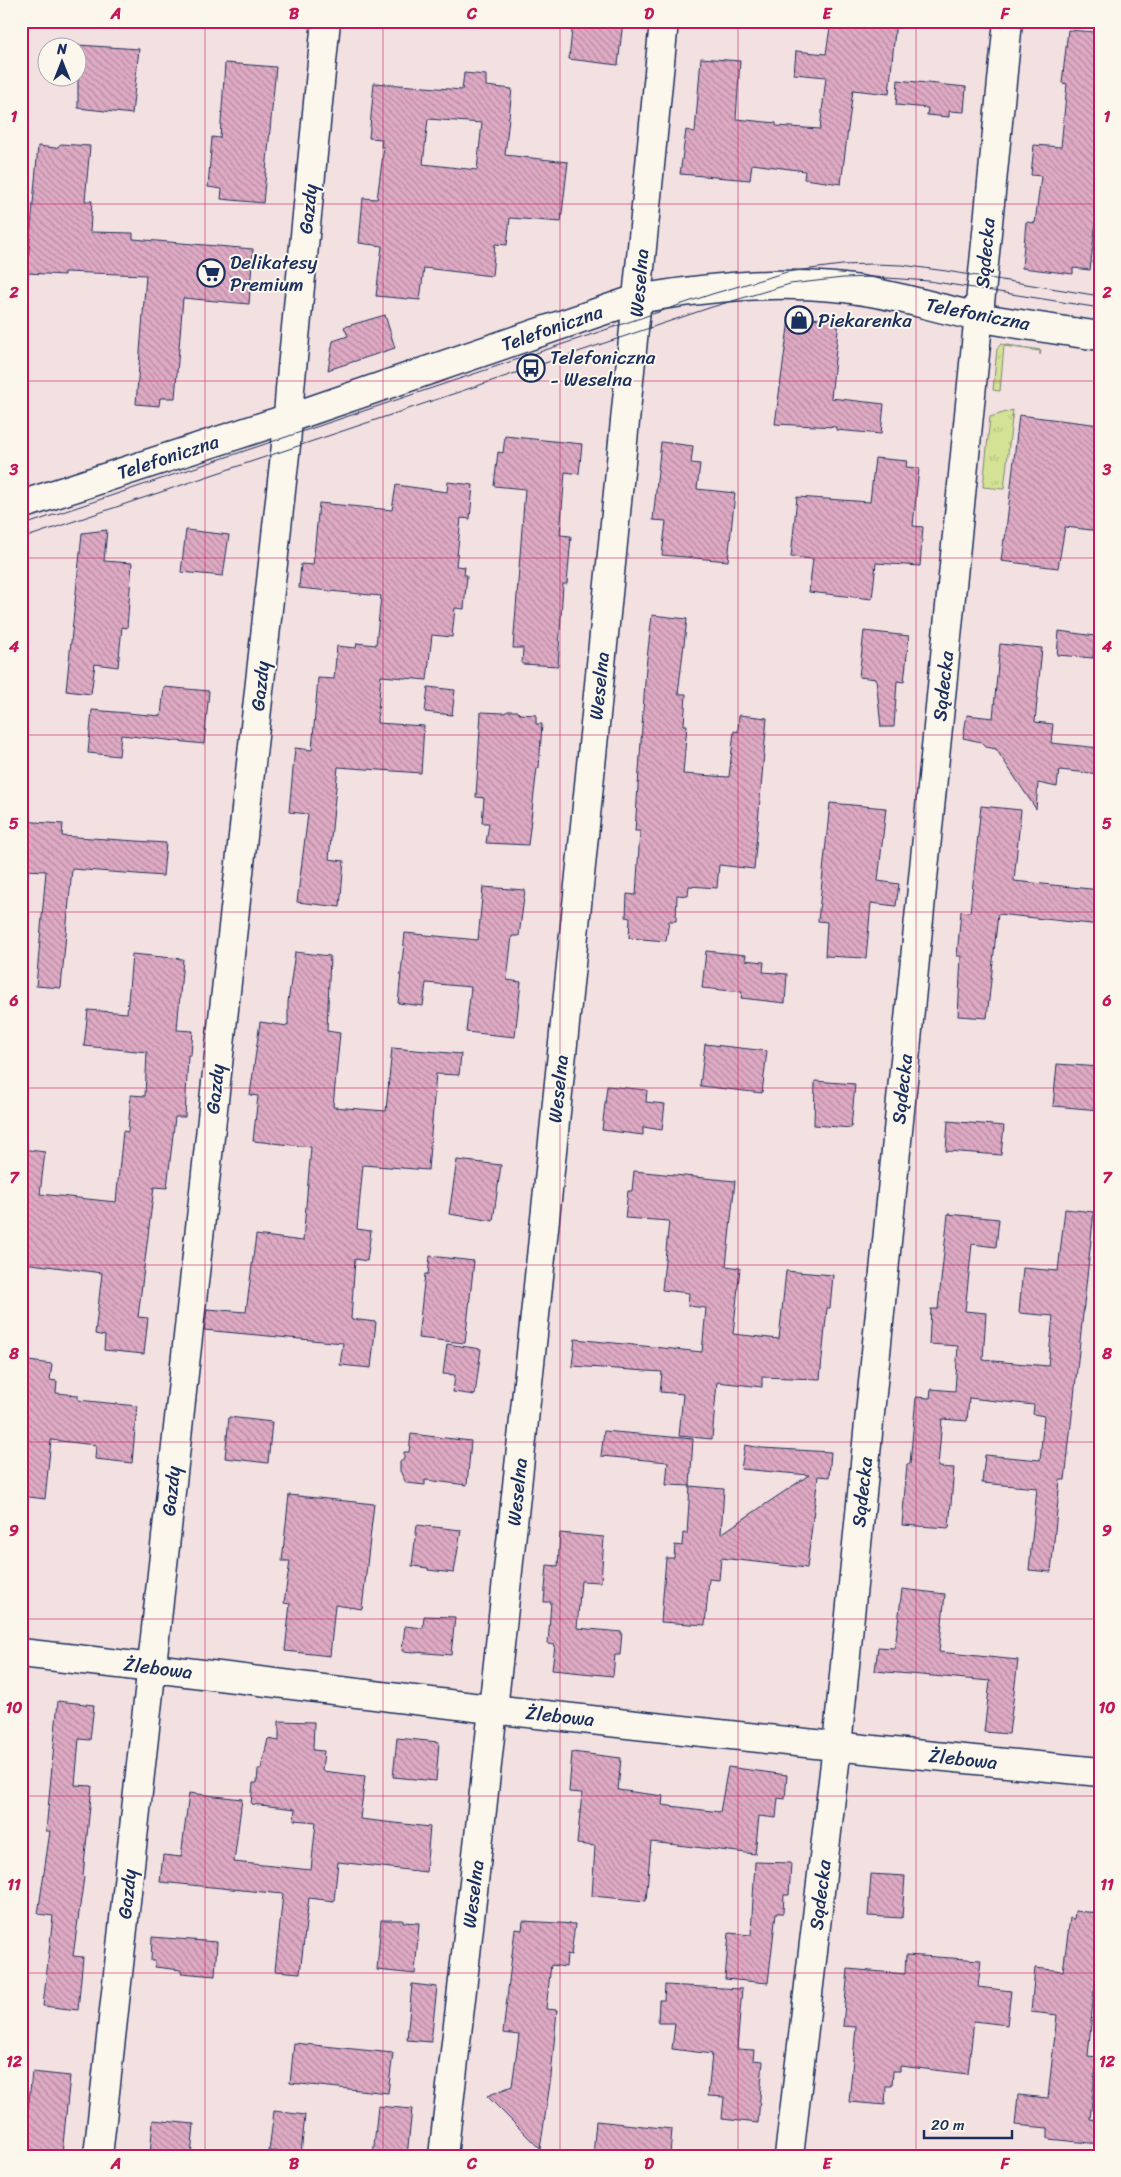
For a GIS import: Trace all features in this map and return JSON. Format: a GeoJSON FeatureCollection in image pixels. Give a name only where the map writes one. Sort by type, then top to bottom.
{"type":"FeatureCollection","features":[{"type":"Feature","properties":{"kind":"street","name":"Gazdy"},"geometry":{"type":"LineString","coordinates":[[98,2156],[289,418],[290,389],[326,21]]}},
{"type":"Feature","properties":{"kind":"street","name":"Weselna"},"geometry":{"type":"LineString","coordinates":[[443,2156],[495,1710],[664,21]]}},
{"type":"Feature","properties":{"kind":"street","name":"Sądecka"},"geometry":{"type":"LineString","coordinates":[[789,2156],[837,1746],[1008,21]]}},
{"type":"Feature","properties":{"kind":"street","name":"Telefoniczna"},"geometry":{"type":"LineString","coordinates":[[21,505],[289,418],[637,299],[691,290],[748,284],[835,287],[908,300],[980,317],[1100,336]]}},
{"type":"Feature","properties":{"kind":"street","name":"Żlebowa"},"geometry":{"type":"LineString","coordinates":[[21,1653],[151,1667],[495,1710],[1100,1772]]}},
{"type":"Feature","properties":{"kind":"green space"},"geometry":{"type":"Polygon","coordinates":[[[1001,344],[1041,350],[1040,355],[1040,351],[1004,346],[1000,391],[993,390],[997,349],[1001,344]]]}},
{"type":"Feature","properties":{"kind":"green space"},"geometry":{"type":"Polygon","coordinates":[[[1013,410],[1004,489],[983,487],[990,417],[1013,410]]]}},
{"type":"Feature","properties":{"kind":"building"},"geometry":{"type":"Polygon","coordinates":[[[573,21],[623,21],[618,65],[569,59],[573,21]]]}},
{"type":"Feature","properties":{"kind":"building"},"geometry":{"type":"Polygon","coordinates":[[[831,21],[896,21],[889,94],[853,90],[841,184],[804,179],[805,171],[752,164],[750,180],[680,174],[686,130],[695,132],[701,58],[740,61],[736,119],[776,123],[776,126],[820,129],[826,77],[794,74],[796,51],[826,54],[831,21]]]}},
{"type":"Feature","properties":{"kind":"building"},"geometry":{"type":"Polygon","coordinates":[[[1068,30],[1095,32],[1095,34],[1100,35],[1100,141],[1095,195],[1100,195],[1100,221],[1096,221],[1090,270],[1073,268],[1073,274],[1022,268],[1026,222],[1035,223],[1041,176],[1031,175],[1034,145],[1061,147],[1067,84],[1062,83],[1068,30]]]}},
{"type":"Feature","properties":{"kind":"building"},"geometry":{"type":"Polygon","coordinates":[[[88,46],[139,49],[132,114],[78,108],[78,88],[88,88],[88,46]]]}},
{"type":"Feature","properties":{"kind":"building"},"geometry":{"type":"Polygon","coordinates":[[[225,63],[276,67],[263,203],[221,199],[222,189],[208,187],[212,137],[220,138],[225,63]]]}},
{"type":"Feature","properties":{"kind":"building"},"geometry":{"type":"Polygon","coordinates":[[[464,73],[486,75],[486,86],[512,89],[505,155],[568,162],[561,222],[510,218],[507,245],[495,244],[492,276],[424,268],[420,300],[376,296],[382,246],[359,243],[363,198],[377,199],[384,147],[381,147],[382,139],[369,138],[374,83],[462,90],[464,73]],[[428,119],[423,164],[477,170],[482,123],[428,119]]]}},
{"type":"Feature","properties":{"kind":"building"},"geometry":{"type":"Polygon","coordinates":[[[898,80],[966,87],[964,112],[949,111],[949,117],[927,115],[928,108],[896,105],[898,80]]]}},
{"type":"Feature","properties":{"kind":"building"},"geometry":{"type":"Polygon","coordinates":[[[61,144],[90,146],[85,201],[92,201],[90,232],[133,233],[133,239],[253,249],[249,304],[183,298],[175,398],[160,398],[159,406],[136,404],[146,275],[64,272],[64,275],[27,273],[38,146],[56,148],[61,144]]]}},
{"type":"Feature","properties":{"kind":"building"},"geometry":{"type":"Polygon","coordinates":[[[790,312],[812,314],[811,318],[839,321],[831,398],[884,404],[881,434],[836,430],[836,427],[775,424],[790,312]]]}},
{"type":"Feature","properties":{"kind":"building"},"geometry":{"type":"Polygon","coordinates":[[[385,315],[395,348],[328,370],[333,341],[348,336],[344,327],[385,315]]]}},
{"type":"Feature","properties":{"kind":"building"},"geometry":{"type":"Polygon","coordinates":[[[1019,415],[1100,425],[1100,531],[1065,527],[1058,568],[1001,561],[1019,415]]]}},
{"type":"Feature","properties":{"kind":"building"},"geometry":{"type":"Polygon","coordinates":[[[505,436],[582,444],[579,474],[565,472],[560,535],[571,536],[567,584],[563,584],[558,666],[522,664],[523,648],[513,648],[525,489],[494,486],[498,452],[503,453],[505,436]]]}},
{"type":"Feature","properties":{"kind":"building"},"geometry":{"type":"Polygon","coordinates":[[[661,442],[693,446],[691,463],[700,464],[697,489],[735,493],[728,561],[662,555],[666,521],[653,520],[661,442]]]}},
{"type":"Feature","properties":{"kind":"building"},"geometry":{"type":"Polygon","coordinates":[[[875,458],[907,461],[906,467],[919,468],[913,526],[923,527],[920,566],[876,563],[872,599],[809,592],[813,559],[791,557],[797,497],[870,502],[875,458]]]}},
{"type":"Feature","properties":{"kind":"building"},"geometry":{"type":"Polygon","coordinates":[[[448,482],[473,485],[470,519],[461,518],[456,566],[465,567],[464,575],[467,575],[464,609],[455,608],[452,637],[432,635],[427,680],[381,676],[377,723],[424,726],[421,773],[338,767],[329,859],[344,861],[340,907],[297,902],[308,814],[289,812],[295,748],[312,750],[318,678],[334,679],[337,646],[356,648],[357,643],[376,645],[381,596],[299,588],[301,564],[313,565],[319,503],[392,510],[396,485],[447,492],[448,482]]]}},
{"type":"Feature","properties":{"kind":"building"},"geometry":{"type":"Polygon","coordinates":[[[107,530],[104,561],[132,563],[127,628],[122,627],[118,667],[95,664],[91,694],[66,691],[82,533],[107,530]]]}},
{"type":"Feature","properties":{"kind":"building"},"geometry":{"type":"Polygon","coordinates":[[[186,530],[229,535],[223,576],[181,572],[186,530]]]}},
{"type":"Feature","properties":{"kind":"building"},"geometry":{"type":"Polygon","coordinates":[[[652,615],[687,619],[678,694],[686,694],[684,725],[687,725],[683,774],[729,777],[734,731],[738,732],[739,715],[767,718],[754,869],[719,865],[717,888],[689,886],[688,896],[677,895],[676,921],[669,921],[666,941],[629,938],[630,918],[626,917],[627,894],[636,895],[640,831],[635,831],[646,667],[652,615]]]}},
{"type":"Feature","properties":{"kind":"building"},"geometry":{"type":"Polygon","coordinates":[[[864,631],[909,636],[904,682],[897,681],[894,727],[881,727],[876,679],[859,677],[864,631]]]}},
{"type":"Feature","properties":{"kind":"building"},"geometry":{"type":"Polygon","coordinates":[[[1059,631],[1095,636],[1093,658],[1057,655],[1059,631]]]}},
{"type":"Feature","properties":{"kind":"building"},"geometry":{"type":"Polygon","coordinates":[[[1000,644],[1042,648],[1035,722],[1053,724],[1051,743],[1100,748],[1100,774],[1059,770],[1057,787],[1038,783],[1036,809],[996,749],[986,747],[981,742],[963,738],[967,715],[993,718],[1000,644]]]}},
{"type":"Feature","properties":{"kind":"building"},"geometry":{"type":"Polygon","coordinates":[[[164,687],[209,691],[204,744],[121,735],[119,756],[88,753],[92,710],[161,716],[164,687]]]}},
{"type":"Feature","properties":{"kind":"building"},"geometry":{"type":"Polygon","coordinates":[[[428,687],[455,690],[452,715],[425,712],[428,687]]]}},
{"type":"Feature","properties":{"kind":"building"},"geometry":{"type":"Polygon","coordinates":[[[508,711],[536,715],[536,724],[542,724],[539,768],[537,768],[528,845],[486,843],[489,823],[482,823],[484,798],[476,797],[481,712],[504,713],[508,711]]]}},
{"type":"Feature","properties":{"kind":"building"},"geometry":{"type":"Polygon","coordinates":[[[830,803],[886,808],[878,881],[899,884],[896,906],[871,903],[866,958],[825,956],[827,922],[818,921],[830,803]]]}},
{"type":"Feature","properties":{"kind":"building"},"geometry":{"type":"Polygon","coordinates":[[[981,806],[1021,810],[1014,881],[1100,890],[1100,925],[998,914],[987,1018],[958,1016],[961,956],[957,956],[961,911],[970,912],[981,806]]]}},
{"type":"Feature","properties":{"kind":"building"},"geometry":{"type":"Polygon","coordinates":[[[21,821],[63,824],[62,836],[166,843],[163,876],[72,869],[61,988],[36,986],[46,871],[24,870],[26,850],[21,849],[21,821]]]}},
{"type":"Feature","properties":{"kind":"building"},"geometry":{"type":"Polygon","coordinates":[[[483,887],[525,890],[519,936],[512,936],[507,980],[521,982],[515,1037],[466,1032],[471,987],[426,983],[423,1006],[398,1003],[405,933],[478,940],[483,887]]]}},
{"type":"Feature","properties":{"kind":"building"},"geometry":{"type":"Polygon","coordinates":[[[706,951],[746,955],[745,960],[764,962],[763,972],[787,974],[785,1003],[741,998],[742,992],[702,988],[706,951]]]}},
{"type":"Feature","properties":{"kind":"building"},"geometry":{"type":"Polygon","coordinates":[[[295,952],[330,956],[327,1031],[340,1033],[333,1107],[386,1111],[392,1048],[461,1054],[459,1075],[436,1074],[428,1170],[363,1165],[357,1229],[371,1231],[367,1261],[355,1259],[351,1319],[376,1322],[371,1368],[340,1365],[343,1343],[204,1330],[207,1309],[246,1312],[256,1235],[303,1241],[311,1147],[253,1141],[258,1096],[250,1095],[260,1022],[288,1026],[288,1002],[295,952]]]}},
{"type":"Feature","properties":{"kind":"building"},"geometry":{"type":"Polygon","coordinates":[[[132,954],[183,959],[177,1030],[193,1031],[191,1055],[188,1055],[185,1117],[175,1117],[167,1188],[154,1187],[138,1317],[148,1318],[144,1354],[104,1350],[105,1336],[95,1334],[102,1273],[23,1263],[27,1223],[21,1223],[21,1149],[45,1152],[40,1194],[116,1202],[123,1131],[128,1132],[131,1095],[145,1096],[147,1052],[84,1046],[88,1010],[127,1013],[132,954]]]}},
{"type":"Feature","properties":{"kind":"building"},"geometry":{"type":"Polygon","coordinates":[[[705,1044],[767,1051],[762,1093],[700,1086],[705,1044]]]}},
{"type":"Feature","properties":{"kind":"building"},"geometry":{"type":"Polygon","coordinates":[[[1057,1064],[1100,1067],[1100,1110],[1053,1106],[1057,1064]]]}},
{"type":"Feature","properties":{"kind":"building"},"geometry":{"type":"Polygon","coordinates":[[[815,1081],[855,1084],[851,1128],[814,1125],[815,1081]]]}},
{"type":"Feature","properties":{"kind":"building"},"geometry":{"type":"Polygon","coordinates":[[[607,1086],[647,1090],[646,1102],[665,1104],[662,1130],[643,1127],[643,1135],[602,1130],[607,1086]]]}},
{"type":"Feature","properties":{"kind":"building"},"geometry":{"type":"Polygon","coordinates":[[[948,1121],[1004,1126],[1001,1155],[946,1151],[948,1121]]]}},
{"type":"Feature","properties":{"kind":"building"},"geometry":{"type":"Polygon","coordinates":[[[457,1160],[501,1165],[493,1221],[449,1214],[457,1160]]]}},
{"type":"Feature","properties":{"kind":"building"},"geometry":{"type":"Polygon","coordinates":[[[634,1171],[735,1181],[726,1266],[740,1268],[733,1334],[779,1339],[786,1271],[833,1275],[830,1308],[827,1308],[820,1379],[762,1377],[762,1387],[717,1382],[712,1439],[679,1436],[683,1394],[660,1392],[662,1372],[572,1366],[575,1339],[702,1352],[706,1308],[688,1306],[689,1293],[662,1290],[669,1221],[625,1218],[628,1191],[632,1191],[634,1171]]]}},
{"type":"Feature","properties":{"kind":"building"},"geometry":{"type":"Polygon","coordinates":[[[1065,1209],[1094,1212],[1065,1480],[1060,1480],[1051,1572],[1029,1570],[1037,1488],[982,1483],[985,1455],[1040,1460],[1044,1416],[1033,1414],[1034,1405],[969,1398],[967,1421],[942,1419],[938,1467],[954,1468],[949,1528],[902,1525],[907,1464],[910,1464],[916,1397],[930,1398],[931,1389],[955,1391],[958,1346],[929,1344],[931,1309],[938,1309],[948,1214],[999,1219],[996,1247],[972,1244],[965,1311],[986,1313],[983,1360],[1048,1366],[1053,1316],[1019,1313],[1023,1268],[1058,1271],[1065,1209]]]}},
{"type":"Feature","properties":{"kind":"building"},"geometry":{"type":"Polygon","coordinates":[[[430,1256],[474,1261],[465,1343],[418,1338],[425,1274],[428,1274],[430,1256]]]}},
{"type":"Feature","properties":{"kind":"building"},"geometry":{"type":"Polygon","coordinates":[[[447,1344],[481,1349],[475,1395],[453,1392],[455,1375],[443,1374],[447,1344]]]}},
{"type":"Feature","properties":{"kind":"building"},"geometry":{"type":"Polygon","coordinates":[[[21,1360],[52,1364],[50,1380],[57,1381],[56,1393],[78,1395],[78,1400],[137,1406],[132,1463],[95,1459],[96,1445],[51,1440],[45,1499],[21,1496],[21,1360]]]}},
{"type":"Feature","properties":{"kind":"building"},"geometry":{"type":"Polygon","coordinates":[[[229,1417],[272,1422],[268,1463],[225,1458],[229,1417]]]}},
{"type":"Feature","properties":{"kind":"building"},"geometry":{"type":"Polygon","coordinates":[[[604,1431],[693,1439],[690,1486],[666,1485],[668,1462],[601,1456],[604,1431]]]}},
{"type":"Feature","properties":{"kind":"building"},"geometry":{"type":"Polygon","coordinates":[[[411,1434],[471,1441],[467,1485],[425,1480],[425,1485],[406,1483],[400,1471],[400,1462],[404,1459],[404,1452],[409,1452],[411,1434]]]}},
{"type":"Feature","properties":{"kind":"building"},"geometry":{"type":"Polygon","coordinates":[[[745,1445],[762,1448],[831,1452],[829,1477],[818,1476],[807,1568],[721,1558],[719,1580],[709,1579],[705,1625],[661,1622],[666,1558],[674,1558],[675,1545],[682,1546],[683,1533],[687,1534],[690,1486],[724,1489],[721,1534],[809,1475],[741,1469],[745,1445]]]}},
{"type":"Feature","properties":{"kind":"building"},"geometry":{"type":"Polygon","coordinates":[[[289,1495],[374,1504],[362,1609],[335,1605],[330,1656],[285,1651],[290,1604],[284,1603],[290,1561],[282,1561],[289,1495]]]}},
{"type":"Feature","properties":{"kind":"building"},"geometry":{"type":"Polygon","coordinates":[[[417,1525],[461,1530],[454,1573],[412,1566],[417,1525]]]}},
{"type":"Feature","properties":{"kind":"building"},"geometry":{"type":"Polygon","coordinates":[[[560,1533],[604,1537],[601,1582],[581,1581],[577,1628],[622,1632],[620,1655],[615,1655],[613,1676],[552,1670],[555,1645],[548,1644],[551,1602],[544,1602],[547,1565],[558,1566],[560,1533]]]}},
{"type":"Feature","properties":{"kind":"building"},"geometry":{"type":"Polygon","coordinates":[[[902,1589],[945,1594],[939,1652],[1018,1660],[1009,1734],[984,1732],[990,1681],[875,1671],[878,1647],[895,1648],[902,1589]]]}},
{"type":"Feature","properties":{"kind":"building"},"geometry":{"type":"Polygon","coordinates":[[[424,1616],[455,1617],[451,1655],[402,1651],[405,1626],[423,1628],[424,1616]]]}},
{"type":"Feature","properties":{"kind":"building"},"geometry":{"type":"Polygon","coordinates":[[[58,1701],[94,1705],[90,1740],[79,1739],[75,1785],[92,1786],[84,1877],[73,1956],[83,1957],[78,2010],[43,2006],[53,1916],[38,1914],[50,1831],[46,1831],[58,1701]]]}},
{"type":"Feature","properties":{"kind":"building"},"geometry":{"type":"Polygon","coordinates":[[[279,1721],[314,1722],[313,1750],[324,1751],[322,1771],[365,1776],[360,1819],[430,1827],[426,1872],[338,1862],[334,1901],[309,1898],[300,1973],[275,1971],[283,1894],[160,1882],[163,1855],[181,1857],[189,1793],[242,1799],[234,1862],[311,1870],[316,1822],[294,1820],[295,1809],[251,1804],[253,1783],[257,1783],[258,1769],[261,1769],[268,1739],[279,1741],[279,1721]]]}},
{"type":"Feature","properties":{"kind":"building"},"geometry":{"type":"Polygon","coordinates":[[[397,1738],[439,1742],[436,1781],[393,1777],[397,1738]]]}},
{"type":"Feature","properties":{"kind":"building"},"geometry":{"type":"Polygon","coordinates":[[[572,1752],[621,1758],[618,1790],[663,1796],[662,1805],[720,1812],[728,1767],[787,1775],[785,1799],[778,1798],[776,1818],[759,1816],[755,1854],[651,1842],[646,1901],[592,1896],[595,1846],[577,1844],[582,1793],[569,1792],[572,1752]]]}},
{"type":"Feature","properties":{"kind":"building"},"geometry":{"type":"Polygon","coordinates":[[[755,1862],[791,1863],[789,1895],[784,1895],[783,1913],[776,1913],[768,1983],[725,1979],[729,1933],[751,1935],[755,1862]]]}},
{"type":"Feature","properties":{"kind":"building"},"geometry":{"type":"Polygon","coordinates":[[[871,1874],[905,1876],[902,1918],[868,1916],[871,1874]]]}},
{"type":"Feature","properties":{"kind":"building"},"geometry":{"type":"Polygon","coordinates":[[[1075,1911],[1100,1913],[1100,1991],[1094,1991],[1088,2056],[1097,2057],[1090,2119],[1100,2120],[1100,2144],[1048,2139],[1048,2128],[1015,2125],[1018,2095],[1048,2098],[1057,2015],[1031,2012],[1035,1968],[1063,1971],[1070,1918],[1074,1919],[1075,1911]]]}},
{"type":"Feature","properties":{"kind":"building"},"geometry":{"type":"Polygon","coordinates":[[[381,1920],[403,1920],[403,1922],[419,1923],[415,1974],[377,1970],[381,1920]]]}},
{"type":"Feature","properties":{"kind":"building"},"geometry":{"type":"Polygon","coordinates":[[[523,1921],[575,1924],[571,1955],[567,1954],[566,1967],[551,1965],[546,2009],[557,2010],[551,2077],[540,2149],[487,2096],[512,2086],[519,2035],[503,2033],[515,1929],[522,1930],[523,1921]]]}},
{"type":"Feature","properties":{"kind":"building"},"geometry":{"type":"Polygon","coordinates":[[[152,1937],[217,1942],[215,1976],[181,1973],[181,1970],[155,1967],[155,1961],[151,1961],[152,1937]]]}},
{"type":"Feature","properties":{"kind":"building"},"geometry":{"type":"Polygon","coordinates":[[[906,1955],[981,1960],[978,1987],[1011,1991],[1007,2025],[974,2021],[968,2074],[900,2066],[900,2071],[893,2071],[892,2086],[886,2086],[885,2105],[849,2102],[856,2027],[843,2026],[848,1969],[905,1974],[906,1955]]]}},
{"type":"Feature","properties":{"kind":"building"},"geometry":{"type":"Polygon","coordinates":[[[412,1984],[437,1987],[431,2042],[407,2040],[412,1984]]]}},
{"type":"Feature","properties":{"kind":"building"},"geometry":{"type":"Polygon","coordinates":[[[665,1985],[742,1989],[737,2049],[754,2050],[753,2060],[763,2061],[758,2123],[722,2119],[724,2097],[708,2096],[712,2054],[672,2049],[675,2023],[658,2023],[659,2000],[664,2000],[665,1985]]]}},
{"type":"Feature","properties":{"kind":"building"},"geometry":{"type":"Polygon","coordinates":[[[294,2043],[393,2053],[388,2093],[290,2083],[294,2043]]]}},
{"type":"Feature","properties":{"kind":"building"},"geometry":{"type":"Polygon","coordinates":[[[32,2072],[70,2076],[62,2154],[23,2156],[25,2137],[21,2136],[21,2110],[28,2110],[32,2072]]]}},
{"type":"Feature","properties":{"kind":"building"},"geometry":{"type":"Polygon","coordinates":[[[378,2106],[412,2109],[407,2156],[373,2156],[378,2106]]]}},
{"type":"Feature","properties":{"kind":"building"},"geometry":{"type":"Polygon","coordinates":[[[274,2111],[305,2115],[301,2154],[269,2151],[274,2111]]]}},
{"type":"Feature","properties":{"kind":"building"},"geometry":{"type":"Polygon","coordinates":[[[153,2120],[194,2124],[191,2156],[150,2155],[153,2120]]]}},
{"type":"Feature","properties":{"kind":"building"},"geometry":{"type":"Polygon","coordinates":[[[596,2121],[672,2129],[670,2156],[593,2156],[596,2121]]]}},
{"type":"Feature","properties":{"kind":"tram line"},"geometry":{"type":"LineString","coordinates":[[21,526],[712,294],[787,272],[842,265],[902,265],[1100,296]]}},
{"type":"Feature","properties":{"kind":"tram line"},"geometry":{"type":"LineString","coordinates":[[21,539],[712,307],[790,284],[843,278],[873,277],[929,281],[1100,308]]}},
{"type":"Feature","properties":{"kind":"place","name":"Delikatesy Premium"},"geometry":{"type":"Point","coordinates":[211,273]}},
{"type":"Feature","properties":{"kind":"place","name":"Piekarenka"},"geometry":{"type":"Point","coordinates":[799,320]}},
{"type":"Feature","properties":{"kind":"place","name":"Telefoniczna - Weselna"},"geometry":{"type":"Point","coordinates":[531,368]}}]}
